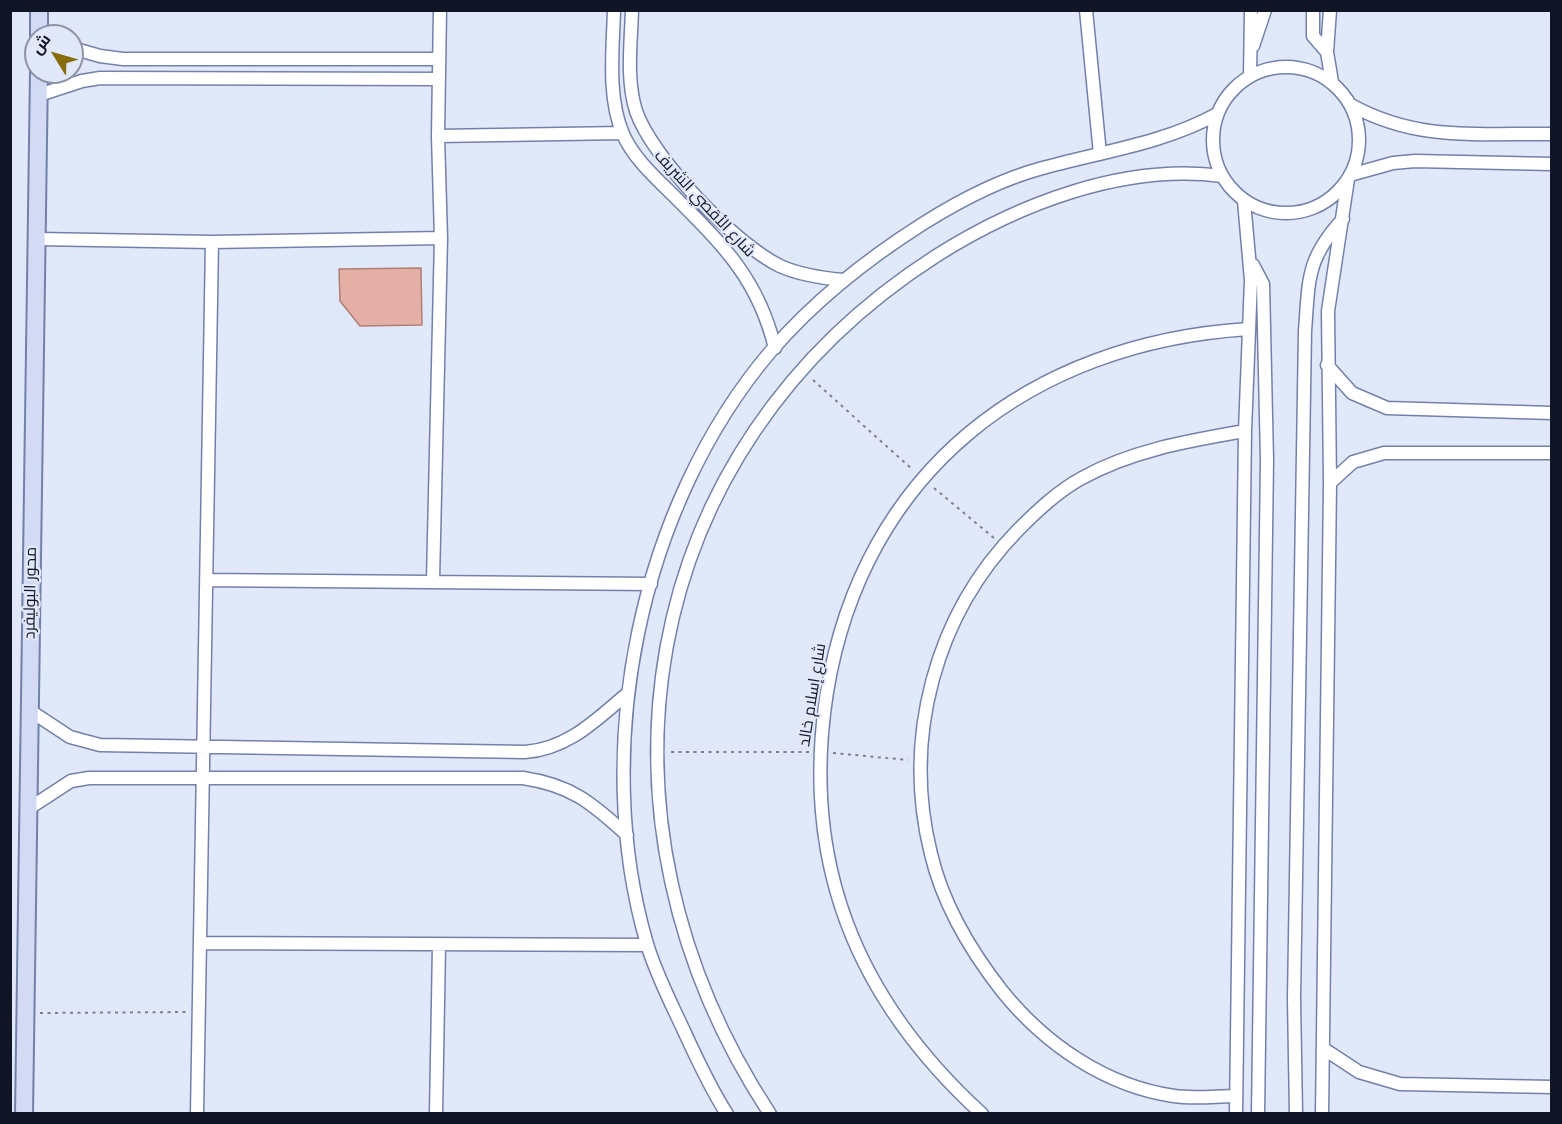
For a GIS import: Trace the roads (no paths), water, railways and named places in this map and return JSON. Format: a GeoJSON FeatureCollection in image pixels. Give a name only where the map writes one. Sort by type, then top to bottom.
{"type":"FeatureCollection","features":[{"type":"Feature","properties":{"kind":"street"},"geometry":{"type":"LineString","coordinates":[[434,580],[441,238],[438,136],[440,10]]}},
{"type":"Feature","properties":{"kind":"street","name":"شارع الأقصي الشريف"},"geometry":{"type":"LineString","coordinates":[[614,10],[614,95],[622,134],[655,178],[737,262],[761,303],[774,348]]}},
{"type":"Feature","properties":{"kind":"street","name":"شارع الأقصي الشريف"},"geometry":{"type":"LineString","coordinates":[[632,10],[632,96],[642,124],[664,158],[708,207],[762,255],[800,274],[843,280]]}},
{"type":"Feature","properties":{"kind":"street"},"geometry":{"type":"LineString","coordinates":[[1086,10],[1100,154]]}},
{"type":"Feature","properties":{"kind":"street"},"geometry":{"type":"LineString","coordinates":[[1250,76],[1251,10]]}},
{"type":"Feature","properties":{"kind":"street"},"geometry":{"type":"LineString","coordinates":[[1250,50],[1257,40],[1265,10]]}},
{"type":"Feature","properties":{"kind":"street"},"geometry":{"type":"LineString","coordinates":[[1313,10],[1313,36],[1327,52]]}},
{"type":"Feature","properties":{"kind":"street"},"geometry":{"type":"LineString","coordinates":[[1330,10],[1327,52],[1332,82]]}},
{"type":"Feature","properties":{"kind":"street"},"geometry":{"type":"LineString","coordinates":[[84,51],[123,59],[439,59]]}},
{"type":"Feature","properties":{"kind":"street"},"geometry":{"type":"LineString","coordinates":[[1300,68],[1317,73],[1332,82],[1351,105],[1356,119],[1359,140],[1356,162],[1349,177],[1335,194],[1319,205],[1301,212],[1281,213],[1262,210],[1244,201],[1222,176],[1213,146],[1217,114],[1231,92],[1250,76],[1266,69],[1300,68]]}},
{"type":"Feature","properties":{"kind":"street"},"geometry":{"type":"LineString","coordinates":[[39,95],[82,81],[100,78],[439,79]]}},
{"type":"Feature","properties":{"kind":"street","name":"محور البوليفرد"},"geometry":{"type":"LineString","coordinates":[[24,1113],[39,84]]}},
{"type":"Feature","properties":{"kind":"street"},"geometry":{"type":"LineString","coordinates":[[1351,105],[1377,119],[1405,129],[1435,133],[1551,134]]}},
{"type":"Feature","properties":{"kind":"street"},"geometry":{"type":"LineString","coordinates":[[727,1113],[694,1053],[647,945],[627,835],[623,767],[628,693],[634,649],[666,534],[689,480],[718,427],[774,348],[843,280],[928,220],[980,192],[1035,170],[1175,134],[1217,114]]}},
{"type":"Feature","properties":{"kind":"street"},"geometry":{"type":"LineString","coordinates":[[438,136],[622,134]]}},
{"type":"Feature","properties":{"kind":"street"},"geometry":{"type":"LineString","coordinates":[[1349,177],[1393,163],[1415,161],[1551,164]]}},
{"type":"Feature","properties":{"kind":"street"},"geometry":{"type":"LineString","coordinates":[[770,1113],[730,1047],[712,1009],[683,931],[670,888],[662,837],[657,752],[661,682],[670,631],[683,581],[700,532],[724,478],[756,425],[801,369],[867,306],[909,274],[954,245],[1002,220],[1052,200],[1103,184],[1178,172],[1222,176]]}},
{"type":"Feature","properties":{"kind":"street"},"geometry":{"type":"LineString","coordinates":[[1322,1113],[1330,483],[1328,311],[1349,177]]}},
{"type":"Feature","properties":{"kind":"street"},"geometry":{"type":"LineString","coordinates":[[1236,1113],[1245,431],[1250,258],[1244,201]]}},
{"type":"Feature","properties":{"kind":"street"},"geometry":{"type":"LineString","coordinates":[[1296,1113],[1294,999],[1305,331],[1309,276],[1323,241],[1344,218]]}},
{"type":"Feature","properties":{"kind":"street"},"geometry":{"type":"LineString","coordinates":[[37,239],[212,242],[441,238]]}},
{"type":"Feature","properties":{"kind":"street"},"geometry":{"type":"LineString","coordinates":[[197,1113],[212,242]]}},
{"type":"Feature","properties":{"kind":"street"},"geometry":{"type":"LineString","coordinates":[[1250,258],[1263,284],[1267,460],[1258,1113]]}},
{"type":"Feature","properties":{"kind":"street","name":"شارع إسلام خالد"},"geometry":{"type":"LineString","coordinates":[[982,1113],[934,1066],[894,1014],[854,943],[839,904],[824,844],[820,814],[819,752],[833,655],[847,607],[892,518],[922,478],[950,450],[998,412],[1049,381],[1085,363],[1161,339],[1201,332],[1248,329]]}},
{"type":"Feature","properties":{"kind":"street"},"geometry":{"type":"LineString","coordinates":[[1327,365],[1352,393],[1387,408],[1551,414]]}},
{"type":"Feature","properties":{"kind":"street"},"geometry":{"type":"LineString","coordinates":[[1236,1096],[1175,1096],[1132,1086],[1091,1068],[1063,1050],[1021,1014],[966,941],[945,899],[931,854],[925,820],[922,761],[926,702],[942,645],[967,592],[1003,545],[1039,509],[1064,491],[1081,479],[1127,457],[1176,443],[1245,431]]}},
{"type":"Feature","properties":{"kind":"street"},"geometry":{"type":"LineString","coordinates":[[1330,483],[1353,462],[1384,453],[1551,453]]}},
{"type":"Feature","properties":{"kind":"street"},"geometry":{"type":"LineString","coordinates":[[206,580],[434,580],[651,584]]}},
{"type":"Feature","properties":{"kind":"street"},"geometry":{"type":"LineString","coordinates":[[29,710],[56,730],[85,743],[540,751],[569,740],[628,693]]}},
{"type":"Feature","properties":{"kind":"street"},"geometry":{"type":"LineString","coordinates":[[28,809],[71,782],[88,778],[523,778],[568,789],[588,800],[627,835]]}},
{"type":"Feature","properties":{"kind":"street"},"geometry":{"type":"LineString","coordinates":[[200,943],[439,946],[647,945]]}},
{"type":"Feature","properties":{"kind":"street"},"geometry":{"type":"LineString","coordinates":[[436,1113],[439,946]]}},
{"type":"Feature","properties":{"kind":"street"},"geometry":{"type":"LineString","coordinates":[[1324,1049],[1359,1072],[1400,1084],[1551,1087]]}}]}
